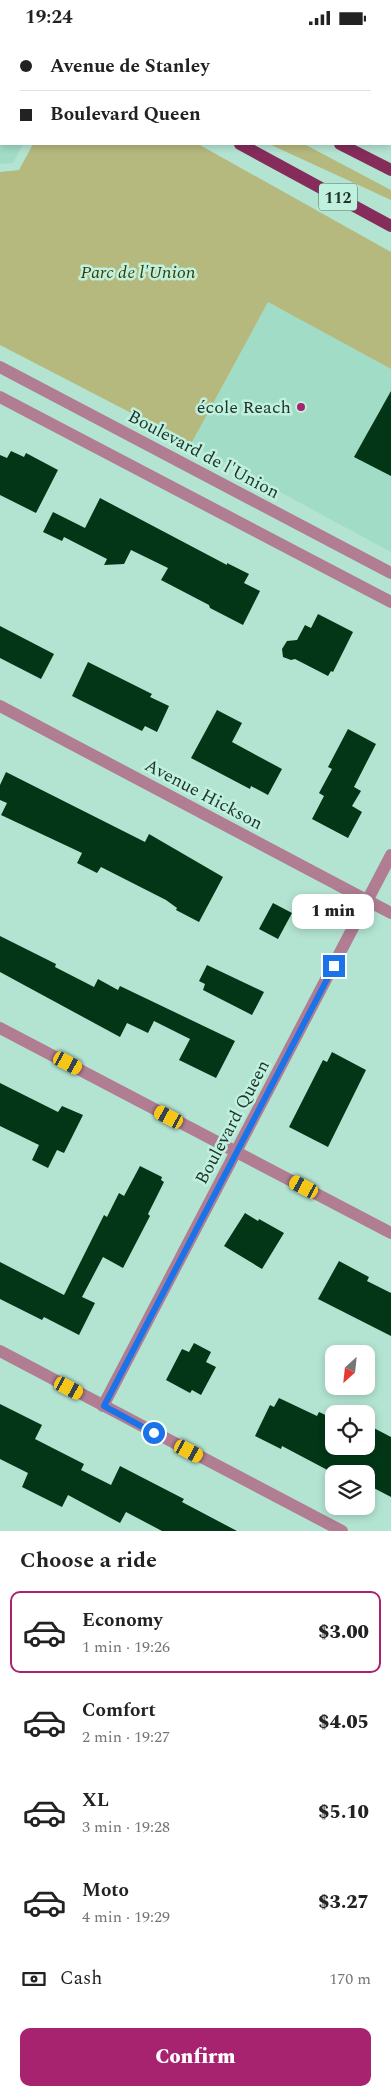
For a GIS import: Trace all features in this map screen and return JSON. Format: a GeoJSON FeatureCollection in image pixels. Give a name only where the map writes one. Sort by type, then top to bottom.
{"type":"FeatureCollection","features":[{"type":"Feature","properties":{"kind":"main road","name":"112"},"geometry":{"type":"LineString","coordinates":[[242,145],[391,226]]}},
{"type":"Feature","properties":{"kind":"main road"},"geometry":{"type":"LineString","coordinates":[[342,145],[391,170]]}},
{"type":"Feature","properties":{"kind":"street","name":"Boulevard de l'Union"},"geometry":{"type":"LineString","coordinates":[[0,367],[391,573]]}},
{"type":"Feature","properties":{"kind":"street"},"geometry":{"type":"LineString","coordinates":[[0,397],[391,602]]}},
{"type":"Feature","properties":{"kind":"street","name":"Avenue Hickson"},"geometry":{"type":"LineString","coordinates":[[0,706],[391,913]]}},
{"type":"Feature","properties":{"kind":"street","name":"Boulevard Queen"},"geometry":{"type":"LineString","coordinates":[[104,1406],[391,855]]}},
{"type":"Feature","properties":{"kind":"street"},"geometry":{"type":"LineString","coordinates":[[0,1027],[391,1233]]}},
{"type":"Feature","properties":{"kind":"street"},"geometry":{"type":"LineString","coordinates":[[0,1351],[342,1531]]}},
{"type":"Feature","properties":{"kind":"shaded area"},"geometry":{"type":"Polygon","coordinates":[[[0,145],[22,145],[13,163],[0,164],[0,145]]]}},
{"type":"Feature","properties":{"kind":"shaded area","name":"école Reach"},"geometry":{"type":"Polygon","coordinates":[[[268,302],[391,369],[391,552],[191,444],[268,302]]]}},
{"type":"Feature","properties":{"kind":"green space","name":"Parc de l'Union"},"geometry":{"type":"Polygon","coordinates":[[[32,145],[200,145],[391,252],[391,369],[268,302],[191,444],[0,345],[0,172],[19,170],[32,145]]]}},
{"type":"Feature","properties":{"kind":"green space"},"geometry":{"type":"Polygon","coordinates":[[[271,145],[306,145],[391,190],[391,200],[271,145]]]}},
{"type":"Feature","properties":{"kind":"building"},"geometry":{"type":"Polygon","coordinates":[[[391,391],[391,476],[354,457],[391,391]]]}},
{"type":"Feature","properties":{"kind":"building"},"geometry":{"type":"Polygon","coordinates":[[[11,451],[24,457],[26,453],[58,470],[36,513],[0,495],[0,455],[7,458],[11,451]]]}},
{"type":"Feature","properties":{"kind":"building"},"geometry":{"type":"Polygon","coordinates":[[[100,498],[227,565],[227,563],[249,574],[244,583],[260,591],[243,625],[161,580],[168,568],[131,550],[124,564],[104,565],[107,559],[64,537],[62,541],[43,532],[53,512],[85,528],[100,498]]]}},
{"type":"Feature","properties":{"kind":"building"},"geometry":{"type":"Polygon","coordinates":[[[318,614],[353,632],[333,672],[331,671],[328,676],[295,659],[291,660],[283,657],[282,649],[287,641],[297,640],[305,625],[311,628],[318,614]]]}},
{"type":"Feature","properties":{"kind":"building"},"geometry":{"type":"Polygon","coordinates":[[[0,626],[54,654],[41,679],[0,658],[0,626]]]}},
{"type":"Feature","properties":{"kind":"building"},"geometry":{"type":"Polygon","coordinates":[[[88,662],[152,694],[150,697],[169,706],[157,732],[145,726],[142,731],[72,696],[88,662]]]}},
{"type":"Feature","properties":{"kind":"building"},"geometry":{"type":"Polygon","coordinates":[[[217,710],[242,723],[232,742],[282,769],[268,795],[251,786],[250,789],[191,758],[217,710]]]}},
{"type":"Feature","properties":{"kind":"building"},"geometry":{"type":"Polygon","coordinates":[[[348,729],[376,744],[354,787],[361,791],[352,806],[362,812],[348,838],[312,819],[324,796],[319,793],[332,769],[328,767],[348,729]]]}},
{"type":"Feature","properties":{"kind":"building"},"geometry":{"type":"Polygon","coordinates":[[[6,772],[145,842],[149,834],[223,877],[199,922],[176,910],[177,908],[166,900],[101,867],[97,873],[77,863],[82,853],[1,815],[7,803],[0,800],[0,785],[6,772]]]}},
{"type":"Feature","properties":{"kind":"building"},"geometry":{"type":"Polygon","coordinates":[[[273,903],[292,913],[278,939],[259,929],[273,903]]]}},
{"type":"Feature","properties":{"kind":"building"},"geometry":{"type":"Polygon","coordinates":[[[0,936],[56,964],[55,967],[94,987],[98,979],[118,990],[120,986],[235,1041],[216,1078],[179,1060],[190,1039],[154,1021],[148,1033],[127,1023],[120,1037],[0,972],[0,936]]]}},
{"type":"Feature","properties":{"kind":"building"},"geometry":{"type":"Polygon","coordinates":[[[207,965],[264,992],[252,1015],[203,990],[205,984],[199,981],[207,965]]]}},
{"type":"Feature","properties":{"kind":"building"},"geometry":{"type":"Polygon","coordinates":[[[332,1052],[366,1070],[328,1147],[289,1127],[323,1060],[327,1062],[332,1052]]]}},
{"type":"Feature","properties":{"kind":"building"},"geometry":{"type":"Polygon","coordinates":[[[0,1083],[58,1112],[62,1106],[83,1115],[64,1153],[57,1150],[48,1168],[32,1160],[39,1145],[0,1126],[0,1083]]]}},
{"type":"Feature","properties":{"kind":"building"},"geometry":{"type":"Polygon","coordinates":[[[140,1166],[162,1177],[161,1180],[164,1182],[148,1214],[150,1216],[123,1268],[103,1257],[82,1297],[95,1303],[79,1335],[44,1317],[42,1320],[0,1299],[0,1262],[64,1295],[104,1215],[107,1217],[119,1193],[124,1196],[140,1166]]]}},
{"type":"Feature","properties":{"kind":"building"},"geometry":{"type":"Polygon","coordinates":[[[245,1213],[284,1233],[262,1269],[224,1246],[245,1213]]]}},
{"type":"Feature","properties":{"kind":"building"},"geometry":{"type":"Polygon","coordinates":[[[339,1261],[369,1277],[367,1281],[391,1293],[391,1336],[318,1299],[339,1261]]]}},
{"type":"Feature","properties":{"kind":"building"},"geometry":{"type":"Polygon","coordinates":[[[194,1343],[211,1352],[206,1362],[216,1367],[201,1395],[192,1390],[190,1393],[166,1380],[182,1349],[189,1352],[194,1343]]]}},
{"type":"Feature","properties":{"kind":"building"},"geometry":{"type":"Polygon","coordinates":[[[279,1398],[317,1416],[319,1412],[325,1415],[325,1455],[375,1455],[375,1429],[391,1437],[391,1497],[375,1489],[375,1465],[325,1465],[325,1469],[282,1446],[281,1449],[255,1436],[270,1405],[274,1407],[279,1398]]]}},
{"type":"Feature","properties":{"kind":"building"},"geometry":{"type":"Polygon","coordinates":[[[0,1404],[42,1425],[35,1439],[84,1464],[81,1470],[111,1485],[120,1466],[184,1499],[182,1502],[237,1531],[162,1531],[126,1512],[120,1523],[68,1495],[62,1507],[22,1487],[28,1473],[0,1459],[0,1404]]]}},
{"type":"Feature","properties":{"kind":"place","name":"école Reach"},"geometry":{"type":"Point","coordinates":[301,407]}},
{"type":"Feature","properties":{"kind":"route"},"geometry":{"type":"LineString","coordinates":[[154,1433],[104,1406],[334,966]]}}]}
